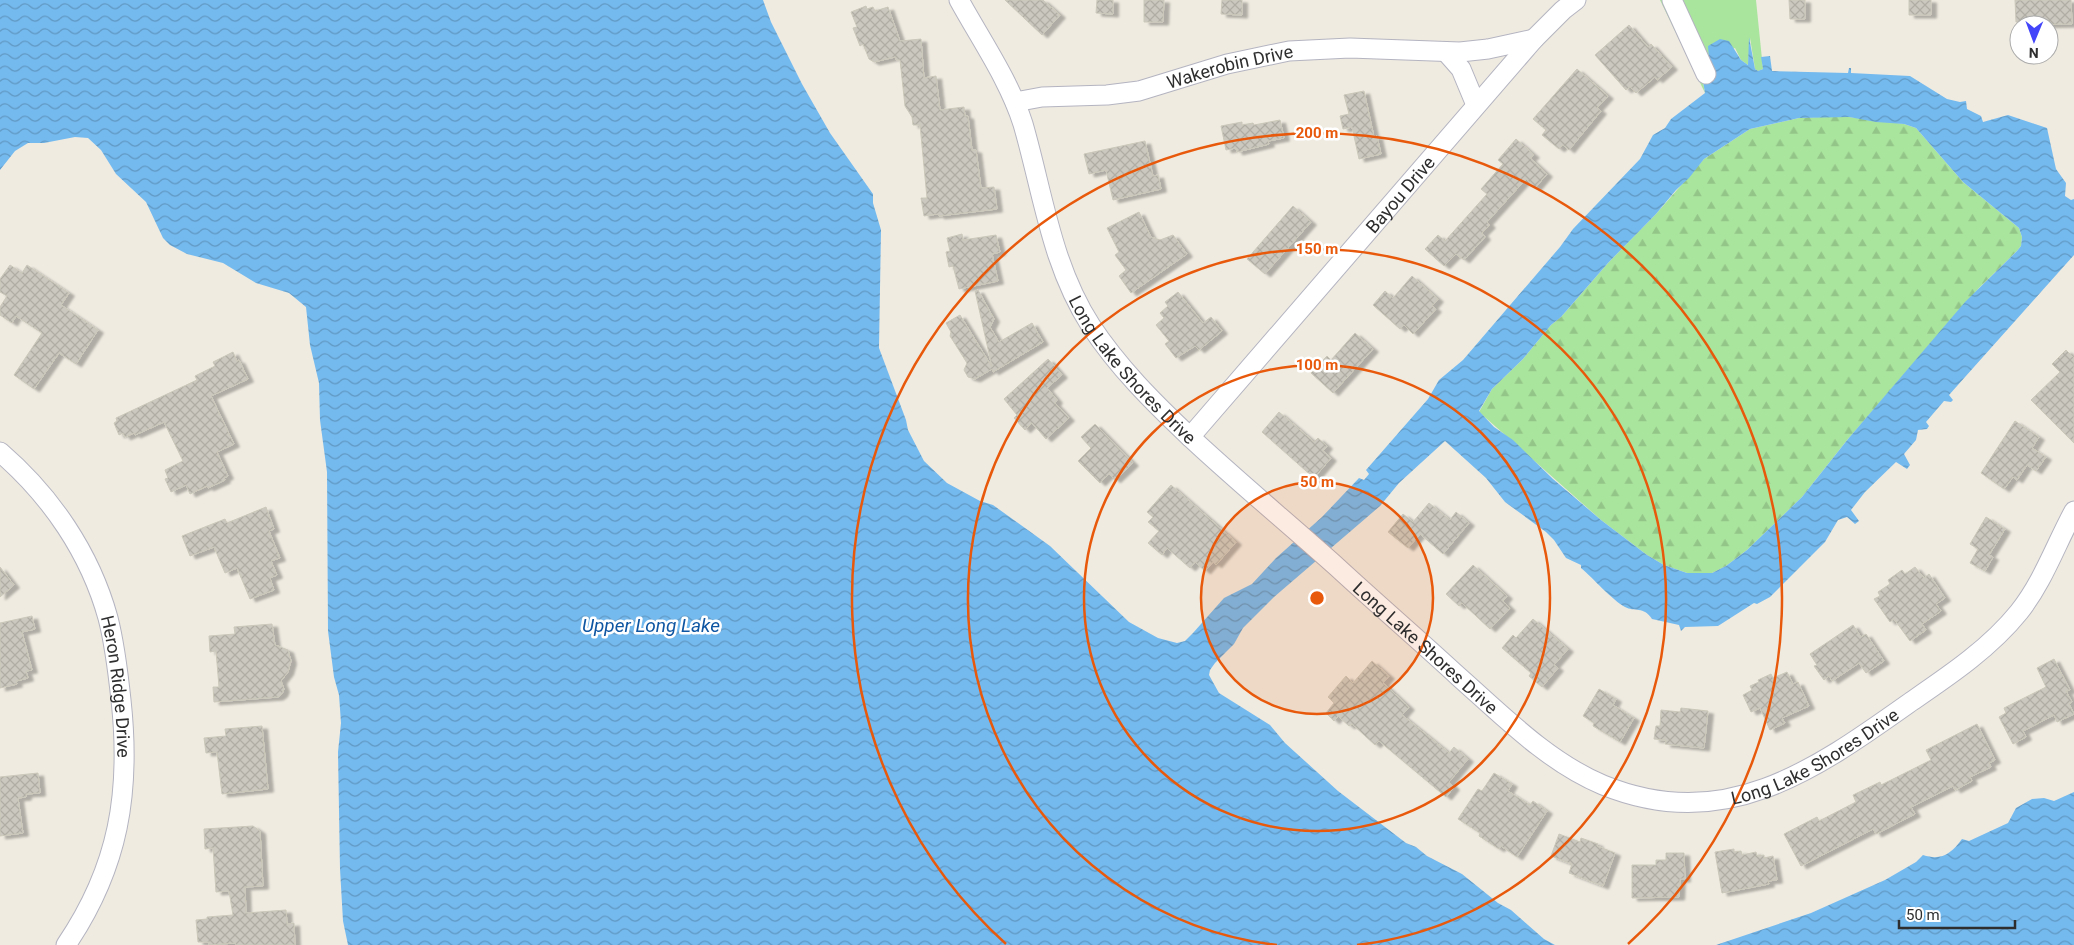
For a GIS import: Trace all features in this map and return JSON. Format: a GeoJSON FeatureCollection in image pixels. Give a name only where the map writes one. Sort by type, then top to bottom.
{"type":"FeatureCollection","features":[{"type":"Feature","properties":{"kind":"street","name":"Long Lake Shores Drive"},"geometry":{"type":"LineString","coordinates":[[959,0],[1015,102],[1023,124],[1055,250],[1077,302],[1103,344],[1125,371],[1152,401],[1190,437],[1507,720],[1566,765],[1604,785],[1645,798],[1672,801],[1710,801],[1753,793],[1795,777],[1877,726],[1991,642],[2020,611],[2044,570],[2074,511]]}},
{"type":"Feature","properties":{"kind":"street","name":"Bayou Drive"},"geometry":{"type":"LineString","coordinates":[[1190,437],[1534,39],[1563,10],[1576,0]]}},
{"type":"Feature","properties":{"kind":"street"},"geometry":{"type":"LineString","coordinates":[[1672,0],[1706,74]]}},
{"type":"Feature","properties":{"kind":"street","name":"Wakerobin Drive"},"geometry":{"type":"LineString","coordinates":[[1015,102],[1042,97],[1107,95],[1139,91],[1227,64],[1289,51],[1350,48],[1446,52],[1488,49],[1534,39]]}},
{"type":"Feature","properties":{"kind":"street"},"geometry":{"type":"LineString","coordinates":[[1446,52],[1461,69],[1476,105]]}},
{"type":"Feature","properties":{"kind":"street","name":"Heron Ridge Drive"},"geometry":{"type":"LineString","coordinates":[[0,452],[39,490],[61,519],[81,551],[108,617],[117,664],[125,750],[122,806],[112,852],[101,883],[66,945]]}},
{"type":"Feature","properties":{"kind":"green space"},"geometry":{"type":"Polygon","coordinates":[[[1660,0],[1756,0],[1763,69],[1758,71],[1755,69],[1750,38],[1748,65],[1741,60],[1735,48],[1709,59],[1702,76],[1705,93],[1660,0]]]}},
{"type":"Feature","properties":{"kind":"green space"},"geometry":{"type":"Polygon","coordinates":[[[1841,116],[1904,124],[1916,128],[1963,182],[2019,228],[2022,237],[2021,246],[1979,288],[1848,439],[1802,497],[1747,550],[1726,566],[1712,573],[1687,573],[1664,565],[1647,555],[1601,520],[1479,412],[1492,389],[1523,359],[1551,325],[1561,317],[1608,263],[1656,214],[1704,159],[1750,129],[1799,118],[1841,116]]]}},
{"type":"Feature","properties":{"kind":"water","name":"Upper Long Lake"},"geometry":{"type":"Polygon","coordinates":[[[0,0],[763,0],[771,22],[802,84],[830,133],[873,194],[873,203],[881,230],[879,348],[908,430],[924,461],[947,483],[980,501],[993,505],[1050,546],[1129,622],[1158,638],[1177,643],[1185,641],[1224,598],[1252,584],[1276,558],[1322,517],[1359,478],[1364,480],[1369,474],[1366,470],[1428,399],[1439,380],[1463,360],[1560,247],[1573,229],[1640,159],[1653,135],[1665,128],[1671,119],[1705,93],[1702,76],[1709,59],[1708,46],[1720,39],[1729,41],[1741,60],[1748,65],[1749,37],[1755,69],[1758,71],[1763,69],[1761,57],[1770,56],[1772,71],[1848,73],[1849,68],[1851,68],[1851,73],[1910,76],[1947,99],[1960,102],[1966,101],[1967,109],[1981,116],[1983,122],[2008,115],[2047,128],[2056,169],[2066,183],[2065,196],[2071,200],[2074,199],[2074,255],[1949,395],[1953,400],[1951,402],[1944,401],[1926,422],[1929,426],[1927,429],[1918,430],[1916,440],[1904,454],[1910,465],[1907,469],[1896,462],[1865,492],[1851,510],[1859,521],[1855,524],[1847,517],[1838,520],[1825,542],[1770,597],[1757,604],[1754,603],[1718,626],[1685,627],[1681,631],[1679,625],[1652,619],[1646,612],[1620,604],[1581,568],[1581,565],[1566,558],[1546,532],[1505,502],[1486,478],[1445,441],[1399,483],[1380,506],[1274,597],[1243,628],[1234,644],[1215,663],[1209,675],[1219,693],[1270,725],[1285,743],[1338,791],[1406,843],[1462,874],[1498,903],[1511,910],[1544,939],[1555,945],[348,945],[343,921],[340,869],[338,752],[341,723],[339,695],[334,677],[328,631],[327,472],[320,420],[319,383],[310,345],[306,307],[289,293],[256,283],[223,263],[187,254],[170,245],[163,238],[146,202],[116,174],[101,150],[88,138],[75,137],[44,143],[28,143],[15,151],[0,170],[0,0]],[[1849,117],[1799,118],[1750,129],[1704,159],[1656,214],[1608,263],[1561,317],[1551,325],[1523,359],[1492,389],[1479,411],[1494,427],[1513,440],[1553,479],[1601,520],[1647,555],[1664,565],[1687,573],[1712,573],[1726,566],[1747,550],[1802,497],[1848,439],[1965,302],[2021,246],[2022,237],[2019,228],[1963,182],[1916,128],[1904,124],[1876,122],[1849,117]]]}},
{"type":"Feature","properties":{"kind":"water"},"geometry":{"type":"Polygon","coordinates":[[[2074,792],[2074,945],[1716,945],[1811,913],[1885,880],[1916,862],[1923,855],[1940,857],[1945,855],[1954,849],[1962,839],[1969,841],[2008,823],[2016,808],[2032,799],[2044,798],[2054,801],[2074,792]]]}},
{"type":"Feature","properties":{"kind":"building"},"geometry":{"type":"Polygon","coordinates":[[[1005,0],[1043,0],[1060,15],[1042,35],[1005,0]]]}},
{"type":"Feature","properties":{"kind":"building"},"geometry":{"type":"Polygon","coordinates":[[[1097,0],[1113,0],[1113,14],[1096,13],[1097,0]]]}},
{"type":"Feature","properties":{"kind":"building"},"geometry":{"type":"Polygon","coordinates":[[[1144,0],[1164,0],[1163,22],[1144,22],[1144,0]]]}},
{"type":"Feature","properties":{"kind":"building"},"geometry":{"type":"Polygon","coordinates":[[[1222,0],[1242,0],[1242,15],[1221,14],[1222,0]]]}},
{"type":"Feature","properties":{"kind":"building"},"geometry":{"type":"Polygon","coordinates":[[[1789,0],[1805,0],[1805,19],[1790,19],[1789,0]]]}},
{"type":"Feature","properties":{"kind":"building"},"geometry":{"type":"Polygon","coordinates":[[[1909,0],[1931,0],[1931,15],[1909,15],[1909,0]]]}},
{"type":"Feature","properties":{"kind":"building"},"geometry":{"type":"Polygon","coordinates":[[[2015,0],[2071,0],[2072,24],[2059,24],[2059,15],[2016,15],[2015,0]]]}},
{"type":"Feature","properties":{"kind":"building"},"geometry":{"type":"Polygon","coordinates":[[[866,6],[867,9],[873,7],[875,11],[888,7],[900,41],[921,39],[924,78],[936,76],[940,110],[964,107],[965,116],[968,116],[972,150],[976,150],[981,188],[994,187],[997,209],[924,216],[921,198],[927,198],[920,125],[913,125],[912,117],[905,106],[900,60],[896,60],[895,57],[874,62],[869,59],[863,44],[860,46],[853,28],[857,27],[851,12],[866,6]]]}},
{"type":"Feature","properties":{"kind":"building"},"geometry":{"type":"Polygon","coordinates":[[[1629,25],[1648,47],[1651,44],[1672,67],[1657,80],[1655,77],[1636,93],[1630,87],[1626,90],[1595,55],[1629,25]]]}},
{"type":"Feature","properties":{"kind":"building"},"geometry":{"type":"Polygon","coordinates":[[[1577,69],[1608,96],[1597,108],[1601,111],[1569,150],[1563,145],[1559,149],[1542,135],[1546,130],[1533,119],[1577,69]]]}},
{"type":"Feature","properties":{"kind":"building"},"geometry":{"type":"Polygon","coordinates":[[[1364,91],[1374,137],[1377,136],[1381,154],[1359,159],[1352,127],[1343,129],[1340,116],[1349,114],[1344,95],[1364,91]]]}},
{"type":"Feature","properties":{"kind":"building"},"geometry":{"type":"Polygon","coordinates":[[[1280,120],[1284,138],[1268,141],[1269,144],[1237,152],[1236,148],[1226,150],[1221,126],[1242,122],[1242,125],[1253,123],[1254,125],[1280,120]]]}},
{"type":"Feature","properties":{"kind":"building"},"geometry":{"type":"Polygon","coordinates":[[[1516,139],[1534,155],[1530,158],[1547,174],[1535,188],[1526,179],[1487,222],[1490,225],[1482,233],[1485,237],[1464,260],[1456,254],[1444,266],[1425,249],[1438,235],[1445,241],[1487,194],[1481,189],[1503,164],[1498,160],[1516,139]]]}},
{"type":"Feature","properties":{"kind":"building"},"geometry":{"type":"Polygon","coordinates":[[[1145,141],[1153,176],[1158,175],[1161,189],[1113,200],[1106,170],[1089,174],[1084,154],[1145,141]]]}},
{"type":"Feature","properties":{"kind":"building"},"geometry":{"type":"Polygon","coordinates":[[[1293,206],[1311,222],[1265,274],[1247,259],[1293,206]]]}},
{"type":"Feature","properties":{"kind":"building"},"geometry":{"type":"Polygon","coordinates":[[[1139,212],[1151,237],[1160,240],[1173,235],[1187,254],[1131,293],[1119,276],[1126,270],[1115,255],[1119,252],[1107,228],[1139,212]]]}},
{"type":"Feature","properties":{"kind":"building"},"geometry":{"type":"Polygon","coordinates":[[[962,234],[963,240],[996,235],[1000,252],[992,254],[998,281],[959,289],[953,266],[949,267],[946,252],[950,251],[947,238],[962,234]]]}},
{"type":"Feature","properties":{"kind":"building"},"geometry":{"type":"Polygon","coordinates":[[[10,265],[22,273],[27,265],[69,293],[61,305],[98,330],[76,364],[59,353],[34,389],[14,375],[42,333],[16,316],[12,323],[0,315],[0,307],[7,296],[0,292],[0,279],[10,265]]]}},
{"type":"Feature","properties":{"kind":"building"},"geometry":{"type":"Polygon","coordinates":[[[1412,276],[1438,299],[1432,306],[1436,309],[1413,334],[1404,325],[1400,329],[1373,305],[1385,291],[1393,298],[1412,276]]]}},
{"type":"Feature","properties":{"kind":"building"},"geometry":{"type":"Polygon","coordinates":[[[978,290],[994,319],[990,327],[999,342],[1032,323],[1043,342],[993,372],[992,369],[975,379],[968,377],[964,370],[967,363],[950,336],[951,332],[946,323],[960,315],[992,367],[975,291],[978,290]]]}},
{"type":"Feature","properties":{"kind":"building"},"geometry":{"type":"Polygon","coordinates":[[[1178,292],[1203,323],[1211,317],[1222,331],[1199,350],[1195,346],[1176,358],[1165,344],[1169,341],[1156,325],[1164,318],[1160,313],[1168,306],[1165,302],[1178,292]]]}},
{"type":"Feature","properties":{"kind":"building"},"geometry":{"type":"Polygon","coordinates":[[[1355,333],[1373,349],[1333,393],[1311,373],[1327,356],[1331,360],[1355,333]]]}},
{"type":"Feature","properties":{"kind":"building"},"geometry":{"type":"Polygon","coordinates":[[[2066,350],[2074,358],[2074,443],[2031,400],[2060,372],[2052,364],[2066,350]]]}},
{"type":"Feature","properties":{"kind":"building"},"geometry":{"type":"Polygon","coordinates":[[[233,352],[248,379],[211,396],[234,444],[217,452],[228,476],[224,478],[225,480],[190,494],[186,485],[171,492],[165,479],[168,478],[165,470],[183,461],[164,422],[135,435],[134,433],[125,437],[123,433],[119,435],[114,423],[117,421],[116,418],[197,380],[195,376],[215,366],[213,362],[233,352]]]}},
{"type":"Feature","properties":{"kind":"building"},"geometry":{"type":"Polygon","coordinates":[[[1048,359],[1062,375],[1047,388],[1057,400],[1055,403],[1069,418],[1046,439],[1032,423],[1025,430],[1014,418],[1017,415],[1004,399],[1048,359]]]}},
{"type":"Feature","properties":{"kind":"building"},"geometry":{"type":"Polygon","coordinates":[[[1279,412],[1314,442],[1318,438],[1327,446],[1323,451],[1331,458],[1314,478],[1262,432],[1279,412]]]}},
{"type":"Feature","properties":{"kind":"building"},"geometry":{"type":"Polygon","coordinates":[[[2015,421],[2039,437],[2032,448],[2046,457],[2036,471],[2027,465],[2017,480],[2013,477],[2004,489],[1981,473],[2015,421]]]}},
{"type":"Feature","properties":{"kind":"building"},"geometry":{"type":"Polygon","coordinates":[[[1095,424],[1133,463],[1115,480],[1109,474],[1100,483],[1078,461],[1091,448],[1081,437],[1095,424]]]}},
{"type":"Feature","properties":{"kind":"building"},"geometry":{"type":"Polygon","coordinates":[[[1171,485],[1236,542],[1216,565],[1213,562],[1205,571],[1195,562],[1190,568],[1167,548],[1162,555],[1148,543],[1159,531],[1148,522],[1153,517],[1147,512],[1171,485]]]}},
{"type":"Feature","properties":{"kind":"building"},"geometry":{"type":"Polygon","coordinates":[[[1429,503],[1450,520],[1456,512],[1469,523],[1443,554],[1420,534],[1408,548],[1388,532],[1403,514],[1413,522],[1429,503]]]}},
{"type":"Feature","properties":{"kind":"building"},"geometry":{"type":"Polygon","coordinates":[[[266,507],[274,529],[269,531],[280,558],[271,561],[277,575],[270,578],[274,590],[250,599],[237,568],[225,573],[214,547],[190,556],[182,536],[225,519],[227,523],[266,507]]]}},
{"type":"Feature","properties":{"kind":"building"},"geometry":{"type":"Polygon","coordinates":[[[1986,517],[2005,529],[1989,555],[1993,557],[1985,571],[1970,563],[1978,549],[1970,544],[1986,517]]]}},
{"type":"Feature","properties":{"kind":"building"},"geometry":{"type":"Polygon","coordinates":[[[1473,565],[1507,596],[1503,601],[1510,608],[1490,629],[1462,603],[1459,606],[1446,594],[1473,565]]]}},
{"type":"Feature","properties":{"kind":"building"},"geometry":{"type":"Polygon","coordinates":[[[0,567],[14,585],[0,597],[0,567]]]}},
{"type":"Feature","properties":{"kind":"building"},"geometry":{"type":"Polygon","coordinates":[[[1915,567],[1924,578],[1929,574],[1945,598],[1936,604],[1941,611],[1922,624],[1926,630],[1910,641],[1894,619],[1890,622],[1874,599],[1880,596],[1878,592],[1890,584],[1888,580],[1902,570],[1905,574],[1915,567]]]}},
{"type":"Feature","properties":{"kind":"building"},"geometry":{"type":"Polygon","coordinates":[[[32,616],[35,629],[22,632],[32,670],[26,671],[28,678],[16,681],[17,684],[0,688],[0,623],[32,616]]]}},
{"type":"Feature","properties":{"kind":"building"},"geometry":{"type":"Polygon","coordinates":[[[1533,619],[1568,649],[1554,665],[1558,668],[1542,687],[1529,676],[1531,673],[1502,648],[1513,635],[1516,638],[1533,619]]]}},
{"type":"Feature","properties":{"kind":"building"},"geometry":{"type":"Polygon","coordinates":[[[272,624],[275,645],[288,650],[291,661],[288,672],[281,681],[284,689],[282,694],[278,697],[214,702],[213,687],[219,687],[216,651],[210,652],[209,636],[235,634],[234,627],[272,624]]]}},
{"type":"Feature","properties":{"kind":"building"},"geometry":{"type":"Polygon","coordinates":[[[1853,625],[1861,637],[1866,634],[1884,661],[1866,673],[1859,663],[1832,681],[1829,676],[1824,680],[1814,666],[1817,665],[1810,654],[1853,625]]]}},
{"type":"Feature","properties":{"kind":"building"},"geometry":{"type":"Polygon","coordinates":[[[2054,659],[2070,690],[2066,691],[2072,702],[2069,704],[2074,714],[2057,722],[2054,715],[2023,731],[2026,737],[2013,744],[1999,717],[2006,713],[2004,708],[2046,687],[2037,668],[2054,659]]]}},
{"type":"Feature","properties":{"kind":"building"},"geometry":{"type":"Polygon","coordinates":[[[1372,661],[1389,676],[1383,683],[1409,707],[1402,715],[1449,753],[1454,747],[1468,759],[1449,782],[1454,787],[1446,797],[1379,741],[1375,745],[1352,724],[1349,726],[1338,716],[1334,721],[1326,713],[1334,703],[1328,697],[1346,676],[1353,683],[1372,661]]]}},
{"type":"Feature","properties":{"kind":"building"},"geometry":{"type":"Polygon","coordinates":[[[1787,672],[1793,684],[1798,682],[1809,706],[1782,718],[1785,723],[1770,730],[1760,708],[1751,712],[1743,695],[1752,690],[1750,686],[1759,682],[1758,680],[1771,674],[1773,678],[1787,672]]]}},
{"type":"Feature","properties":{"kind":"building"},"geometry":{"type":"Polygon","coordinates":[[[1599,689],[1616,699],[1613,705],[1634,718],[1620,742],[1593,726],[1594,723],[1583,716],[1599,689]]]}},
{"type":"Feature","properties":{"kind":"building"},"geometry":{"type":"Polygon","coordinates":[[[1681,708],[1708,711],[1704,748],[1665,744],[1666,740],[1654,739],[1656,726],[1660,726],[1661,710],[1680,712],[1681,708]]]}},
{"type":"Feature","properties":{"kind":"building"},"geometry":{"type":"Polygon","coordinates":[[[1977,724],[1995,760],[1989,763],[1991,767],[1970,777],[1972,781],[1955,790],[1953,786],[1911,807],[1915,814],[1876,834],[1873,829],[1801,866],[1784,834],[1817,817],[1819,821],[1856,802],[1853,795],[1880,782],[1881,785],[1931,760],[1926,750],[1977,724]]]}},
{"type":"Feature","properties":{"kind":"building"},"geometry":{"type":"Polygon","coordinates":[[[262,726],[268,789],[222,794],[217,752],[206,753],[204,738],[226,736],[225,729],[262,726]]]}},
{"type":"Feature","properties":{"kind":"building"},"geometry":{"type":"Polygon","coordinates":[[[38,773],[40,793],[26,794],[26,797],[18,798],[23,833],[0,836],[0,777],[38,773]]]}},
{"type":"Feature","properties":{"kind":"building"},"geometry":{"type":"Polygon","coordinates":[[[1494,773],[1512,784],[1508,791],[1530,805],[1533,801],[1547,811],[1517,857],[1501,846],[1499,849],[1479,836],[1480,833],[1458,819],[1478,789],[1482,791],[1494,773]]]}},
{"type":"Feature","properties":{"kind":"building"},"geometry":{"type":"Polygon","coordinates":[[[253,826],[260,831],[263,886],[245,887],[246,913],[286,910],[287,924],[294,923],[295,945],[236,945],[235,943],[209,945],[209,942],[198,942],[196,920],[233,915],[229,891],[216,892],[213,848],[205,849],[204,829],[253,826]]]}},
{"type":"Feature","properties":{"kind":"building"},"geometry":{"type":"Polygon","coordinates":[[[1559,834],[1580,842],[1581,838],[1615,853],[1603,886],[1569,873],[1572,864],[1551,856],[1559,834]]]}},
{"type":"Feature","properties":{"kind":"building"},"geometry":{"type":"Polygon","coordinates":[[[1734,849],[1734,852],[1741,851],[1742,855],[1756,852],[1757,856],[1764,855],[1764,858],[1773,856],[1777,880],[1768,881],[1769,884],[1722,893],[1715,852],[1734,849]]]}},
{"type":"Feature","properties":{"kind":"building"},"geometry":{"type":"Polygon","coordinates":[[[1666,853],[1684,853],[1685,879],[1680,879],[1679,897],[1632,898],[1632,865],[1656,865],[1656,860],[1666,860],[1666,853]]]}}]}
